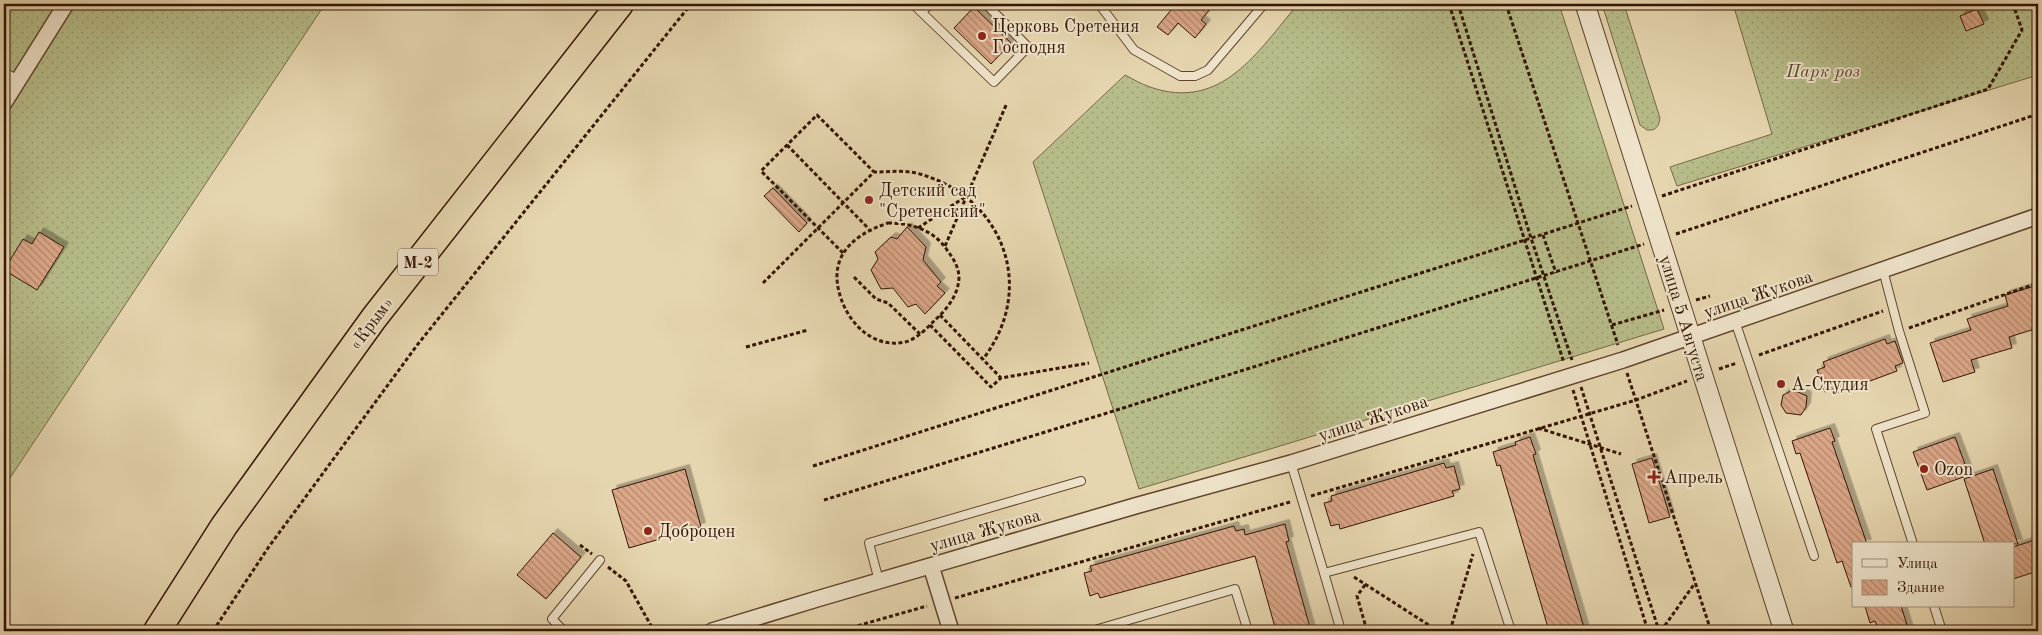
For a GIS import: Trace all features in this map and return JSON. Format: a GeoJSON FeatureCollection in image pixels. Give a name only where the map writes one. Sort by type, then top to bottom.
{"type":"FeatureCollection","features":[{"type":"Feature","properties":{"kind":"highway","name":"«Крым»"},"geometry":{"type":"LineString","coordinates":[[146,631],[216,521],[367,313],[609,4]]}},
{"type":"Feature","properties":{"kind":"highway","name":"«Крым»"},"geometry":{"type":"LineString","coordinates":[[156,631],[224,526],[374,318],[620,4]]}},
{"type":"Feature","properties":{"kind":"street"},"geometry":{"type":"LineString","coordinates":[[4,103],[66,4]]}},
{"type":"Feature","properties":{"kind":"street","name":"улица 5 Августа"},"geometry":{"type":"LineString","coordinates":[[1585,4],[1784,631]]}},
{"type":"Feature","properties":{"kind":"street","name":"улица Жукова"},"geometry":{"type":"LineString","coordinates":[[712,631],[1135,506],[1291,463],[1623,360],[2038,216]]}},
{"type":"Feature","properties":{"kind":"street"},"geometry":{"type":"LineString","coordinates":[[931,566],[951,631]]}},
{"type":"Feature","properties":{"kind":"lane"},"geometry":{"type":"LineString","coordinates":[[913,4],[994,82],[1028,46],[986,4]]}},
{"type":"Feature","properties":{"kind":"lane"},"geometry":{"type":"LineString","coordinates":[[922,12],[930,4]]}},
{"type":"Feature","properties":{"kind":"lane"},"geometry":{"type":"LineString","coordinates":[[1099,4],[1134,50],[1180,76],[1195,76],[1208,70],[1264,4]]}},
{"type":"Feature","properties":{"kind":"lane"},"geometry":{"type":"LineString","coordinates":[[4,72],[18,80]]}},
{"type":"Feature","properties":{"kind":"lane"},"geometry":{"type":"LineString","coordinates":[[1883,270],[1899,331],[1925,413],[1876,429],[1912,542]]}},
{"type":"Feature","properties":{"kind":"lane"},"geometry":{"type":"LineString","coordinates":[[1735,321],[1814,556]]}},
{"type":"Feature","properties":{"kind":"lane"},"geometry":{"type":"LineString","coordinates":[[1291,463],[1341,631]]}},
{"type":"Feature","properties":{"kind":"lane"},"geometry":{"type":"LineString","coordinates":[[879,581],[869,543],[1081,481]]}},
{"type":"Feature","properties":{"kind":"lane"},"geometry":{"type":"LineString","coordinates":[[1324,573],[1479,532],[1511,631]]}},
{"type":"Feature","properties":{"kind":"lane"},"geometry":{"type":"LineString","coordinates":[[564,631],[552,619],[600,560]]}},
{"type":"Feature","properties":{"kind":"lane"},"geometry":{"type":"LineString","coordinates":[[1099,631],[1098,629],[1235,589],[1248,631]]}},
{"type":"Feature","properties":{"kind":"lane"},"geometry":{"type":"LineString","coordinates":[[1935,608],[1942,631]]}},
{"type":"Feature","properties":{"kind":"path"},"geometry":{"type":"LineString","coordinates":[[213,631],[268,548],[418,344],[691,4]]}},
{"type":"Feature","properties":{"kind":"path"},"geometry":{"type":"LineString","coordinates":[[1449,4],[1536,279],[1589,412],[1660,631]]}},
{"type":"Feature","properties":{"kind":"path"},"geometry":{"type":"LineString","coordinates":[[1458,4],[1544,277],[1573,375],[1580,415],[1648,631]]}},
{"type":"Feature","properties":{"kind":"path"},"geometry":{"type":"LineString","coordinates":[[1506,4],[1711,631]]}},
{"type":"Feature","properties":{"kind":"path"},"geometry":{"type":"LineString","coordinates":[[814,466],[1543,235],[1988,89],[2022,30],[2012,4]]}},
{"type":"Feature","properties":{"kind":"path"},"geometry":{"type":"LineString","coordinates":[[945,246],[1007,103]]}},
{"type":"Feature","properties":{"kind":"path"},"geometry":{"type":"LineString","coordinates":[[824,500],[1544,277],[2038,114]]}},
{"type":"Feature","properties":{"kind":"path"},"geometry":{"type":"LineString","coordinates":[[843,253],[761,171],[818,115],[874,172]]}},
{"type":"Feature","properties":{"kind":"path"},"geometry":{"type":"LineString","coordinates":[[788,145],[869,229]]}},
{"type":"Feature","properties":{"kind":"path"},"geometry":{"type":"LineString","coordinates":[[763,283],[874,172],[898,171],[916,173],[950,187],[980,208],[995,230],[1004,255],[1009,275],[1010,296],[1006,319],[996,342],[982,359]]}},
{"type":"Feature","properties":{"kind":"path"},"geometry":{"type":"LineString","coordinates":[[918,228],[966,197]]}},
{"type":"Feature","properties":{"kind":"path"},"geometry":{"type":"LineString","coordinates":[[888,223],[903,223],[918,228],[931,233],[945,246],[955,261],[959,276],[957,291],[940,316],[920,334],[906,342],[880,342],[865,334],[853,322],[839,292],[837,270],[843,253],[856,237],[869,229],[888,223]]}},
{"type":"Feature","properties":{"kind":"path"},"geometry":{"type":"LineString","coordinates":[[1543,235],[1556,273]]}},
{"type":"Feature","properties":{"kind":"path"},"geometry":{"type":"LineString","coordinates":[[854,277],[876,299],[888,303],[920,334]]}},
{"type":"Feature","properties":{"kind":"path"},"geometry":{"type":"LineString","coordinates":[[1899,331],[2038,284]]}},
{"type":"Feature","properties":{"kind":"path"},"geometry":{"type":"LineString","coordinates":[[1612,325],[1710,296]]}},
{"type":"Feature","properties":{"kind":"path"},"geometry":{"type":"LineString","coordinates":[[839,631],[1302,498],[1589,412],[1636,400],[1893,307]]}},
{"type":"Feature","properties":{"kind":"path"},"geometry":{"type":"LineString","coordinates":[[940,316],[1001,378]]}},
{"type":"Feature","properties":{"kind":"path"},"geometry":{"type":"LineString","coordinates":[[930,325],[991,387],[1001,378],[1089,363]]}},
{"type":"Feature","properties":{"kind":"path"},"geometry":{"type":"LineString","coordinates":[[746,347],[808,330]]}},
{"type":"Feature","properties":{"kind":"path"},"geometry":{"type":"LineString","coordinates":[[1537,428],[1588,442],[1621,454]]}},
{"type":"Feature","properties":{"kind":"path"},"geometry":{"type":"LineString","coordinates":[[1450,631],[1479,532]]}},
{"type":"Feature","properties":{"kind":"path"},"geometry":{"type":"LineString","coordinates":[[580,545],[626,580],[654,631]]}},
{"type":"Feature","properties":{"kind":"path"},"geometry":{"type":"LineString","coordinates":[[1340,569],[1438,631]]}},
{"type":"Feature","properties":{"kind":"path"},"geometry":{"type":"LineString","coordinates":[[1660,631],[1695,583]]}},
{"type":"Feature","properties":{"kind":"path"},"geometry":{"type":"LineString","coordinates":[[1365,585],[1357,596],[1367,631]]}},
{"type":"Feature","properties":{"kind":"green space"},"geometry":{"type":"Polygon","coordinates":[[[4,4],[325,4],[4,487],[4,4]]]}},
{"type":"Feature","properties":{"kind":"green space"},"geometry":{"type":"Polygon","coordinates":[[[1298,4],[1559,4],[1664,329],[1139,489],[1033,162],[1125,75],[1150,87],[1175,93],[1198,91],[1218,84],[1253,58],[1298,4]]]}},
{"type":"Feature","properties":{"kind":"green space"},"geometry":{"type":"Polygon","coordinates":[[[1602,4],[1624,4],[1660,118],[1658,126],[1654,129],[1647,130],[1640,125],[1602,4]]]}},
{"type":"Feature","properties":{"kind":"green space","name":"Парк роз"},"geometry":{"type":"Polygon","coordinates":[[[1733,4],[2038,4],[2038,75],[1677,186],[1670,167],[1772,134],[1733,4]]]}},
{"type":"Feature","properties":{"kind":"building"},"geometry":{"type":"Polygon","coordinates":[[[1176,4],[1214,4],[1201,20],[1206,24],[1195,38],[1178,23],[1168,35],[1157,27],[1176,4]]]}},
{"type":"Feature","properties":{"kind":"building","name":"Церковь Сретения Господня"},"geometry":{"type":"Polygon","coordinates":[[[974,7],[1011,43],[991,64],[954,28],[974,7]]]}},
{"type":"Feature","properties":{"kind":"building"},"geometry":{"type":"Polygon","coordinates":[[[1977,9],[1984,24],[1966,31],[1960,16],[1977,9]]]}},
{"type":"Feature","properties":{"kind":"building"},"geometry":{"type":"Polygon","coordinates":[[[773,188],[807,223],[799,232],[764,196],[773,188]]]}},
{"type":"Feature","properties":{"kind":"building"},"geometry":{"type":"Polygon","coordinates":[[[907,227],[926,247],[923,260],[941,282],[937,286],[945,293],[925,314],[916,304],[908,307],[893,288],[881,289],[871,270],[878,259],[875,252],[891,237],[897,239],[907,227]]]}},
{"type":"Feature","properties":{"kind":"building"},"geometry":{"type":"Polygon","coordinates":[[[39,232],[64,247],[37,290],[4,270],[23,239],[32,244],[39,232]]]}},
{"type":"Feature","properties":{"kind":"building"},"geometry":{"type":"Polygon","coordinates":[[[2038,285],[2038,328],[2009,337],[2012,348],[1971,360],[1975,372],[1943,382],[1930,343],[1971,330],[1967,319],[2008,306],[2005,295],[2038,285]]]}},
{"type":"Feature","properties":{"kind":"building"},"geometry":{"type":"Polygon","coordinates":[[[1885,339],[1887,344],[1895,341],[1903,363],[1895,366],[1897,371],[1835,394],[1833,389],[1825,392],[1817,370],[1825,367],[1823,362],[1885,339]]]}},
{"type":"Feature","properties":{"kind":"building"},"geometry":{"type":"Polygon","coordinates":[[[1793,390],[1807,396],[1806,407],[1801,415],[1786,413],[1781,405],[1783,395],[1793,390]]]}},
{"type":"Feature","properties":{"kind":"building"},"geometry":{"type":"Polygon","coordinates":[[[1830,428],[1835,441],[1832,442],[1866,542],[1852,542],[1852,587],[1842,561],[1837,563],[1800,453],[1796,454],[1792,441],[1830,428]]]}},
{"type":"Feature","properties":{"kind":"building"},"geometry":{"type":"Polygon","coordinates":[[[1530,437],[1536,454],[1533,455],[1585,631],[1549,631],[1500,465],[1497,466],[1493,452],[1516,445],[1515,442],[1530,437]]]}},
{"type":"Feature","properties":{"kind":"building"},"geometry":{"type":"Polygon","coordinates":[[[1955,437],[1969,475],[1927,490],[1913,452],[1955,437]]]}},
{"type":"Feature","properties":{"kind":"building"},"geometry":{"type":"Polygon","coordinates":[[[1652,458],[1670,517],[1649,523],[1632,464],[1652,458]]]}},
{"type":"Feature","properties":{"kind":"building"},"geometry":{"type":"Polygon","coordinates":[[[1444,463],[1446,468],[1454,466],[1460,489],[1452,491],[1454,496],[1340,529],[1339,524],[1331,526],[1324,503],[1332,501],[1331,496],[1444,463]]]}},
{"type":"Feature","properties":{"kind":"building"},"geometry":{"type":"Polygon","coordinates":[[[685,469],[701,527],[629,548],[612,490],[685,469]]]}},
{"type":"Feature","properties":{"kind":"building"},"geometry":{"type":"Polygon","coordinates":[[[1993,469],[2018,544],[2014,544],[2014,542],[1984,542],[1964,479],[1993,469]]]}},
{"type":"Feature","properties":{"kind":"building"},"geometry":{"type":"Polygon","coordinates":[[[1285,524],[1289,541],[1286,542],[1311,631],[1276,631],[1255,556],[1100,598],[1098,593],[1090,596],[1084,573],[1092,571],[1090,566],[1234,526],[1236,531],[1244,529],[1245,535],[1285,524]]]}},
{"type":"Feature","properties":{"kind":"building"},"geometry":{"type":"Polygon","coordinates":[[[553,533],[581,557],[546,599],[517,575],[553,533]]]}},
{"type":"Feature","properties":{"kind":"building"},"geometry":{"type":"Polygon","coordinates":[[[2038,539],[2038,571],[2014,579],[2014,547],[2038,539]]]}},
{"type":"Feature","properties":{"kind":"building"},"geometry":{"type":"Polygon","coordinates":[[[1866,608],[1902,608],[1909,631],[1879,631],[1875,621],[1870,623],[1866,608]]]}},
{"type":"Feature","properties":{"kind":"place","name":"Церковь Сретения Господня"},"geometry":{"type":"Point","coordinates":[982,36]}},
{"type":"Feature","properties":{"kind":"place","name":"Детский сад \"Сретенский\""},"geometry":{"type":"Point","coordinates":[869,200]}},
{"type":"Feature","properties":{"kind":"place","name":"А-Студия"},"geometry":{"type":"Point","coordinates":[1781,384]}},
{"type":"Feature","properties":{"kind":"place","name":"Ozon"},"geometry":{"type":"Point","coordinates":[1924,469]}},
{"type":"Feature","properties":{"kind":"place","name":"Апрель"},"geometry":{"type":"Point","coordinates":[1654,477]}},
{"type":"Feature","properties":{"kind":"place","name":"Доброцен"},"geometry":{"type":"Point","coordinates":[648,531]}}]}
